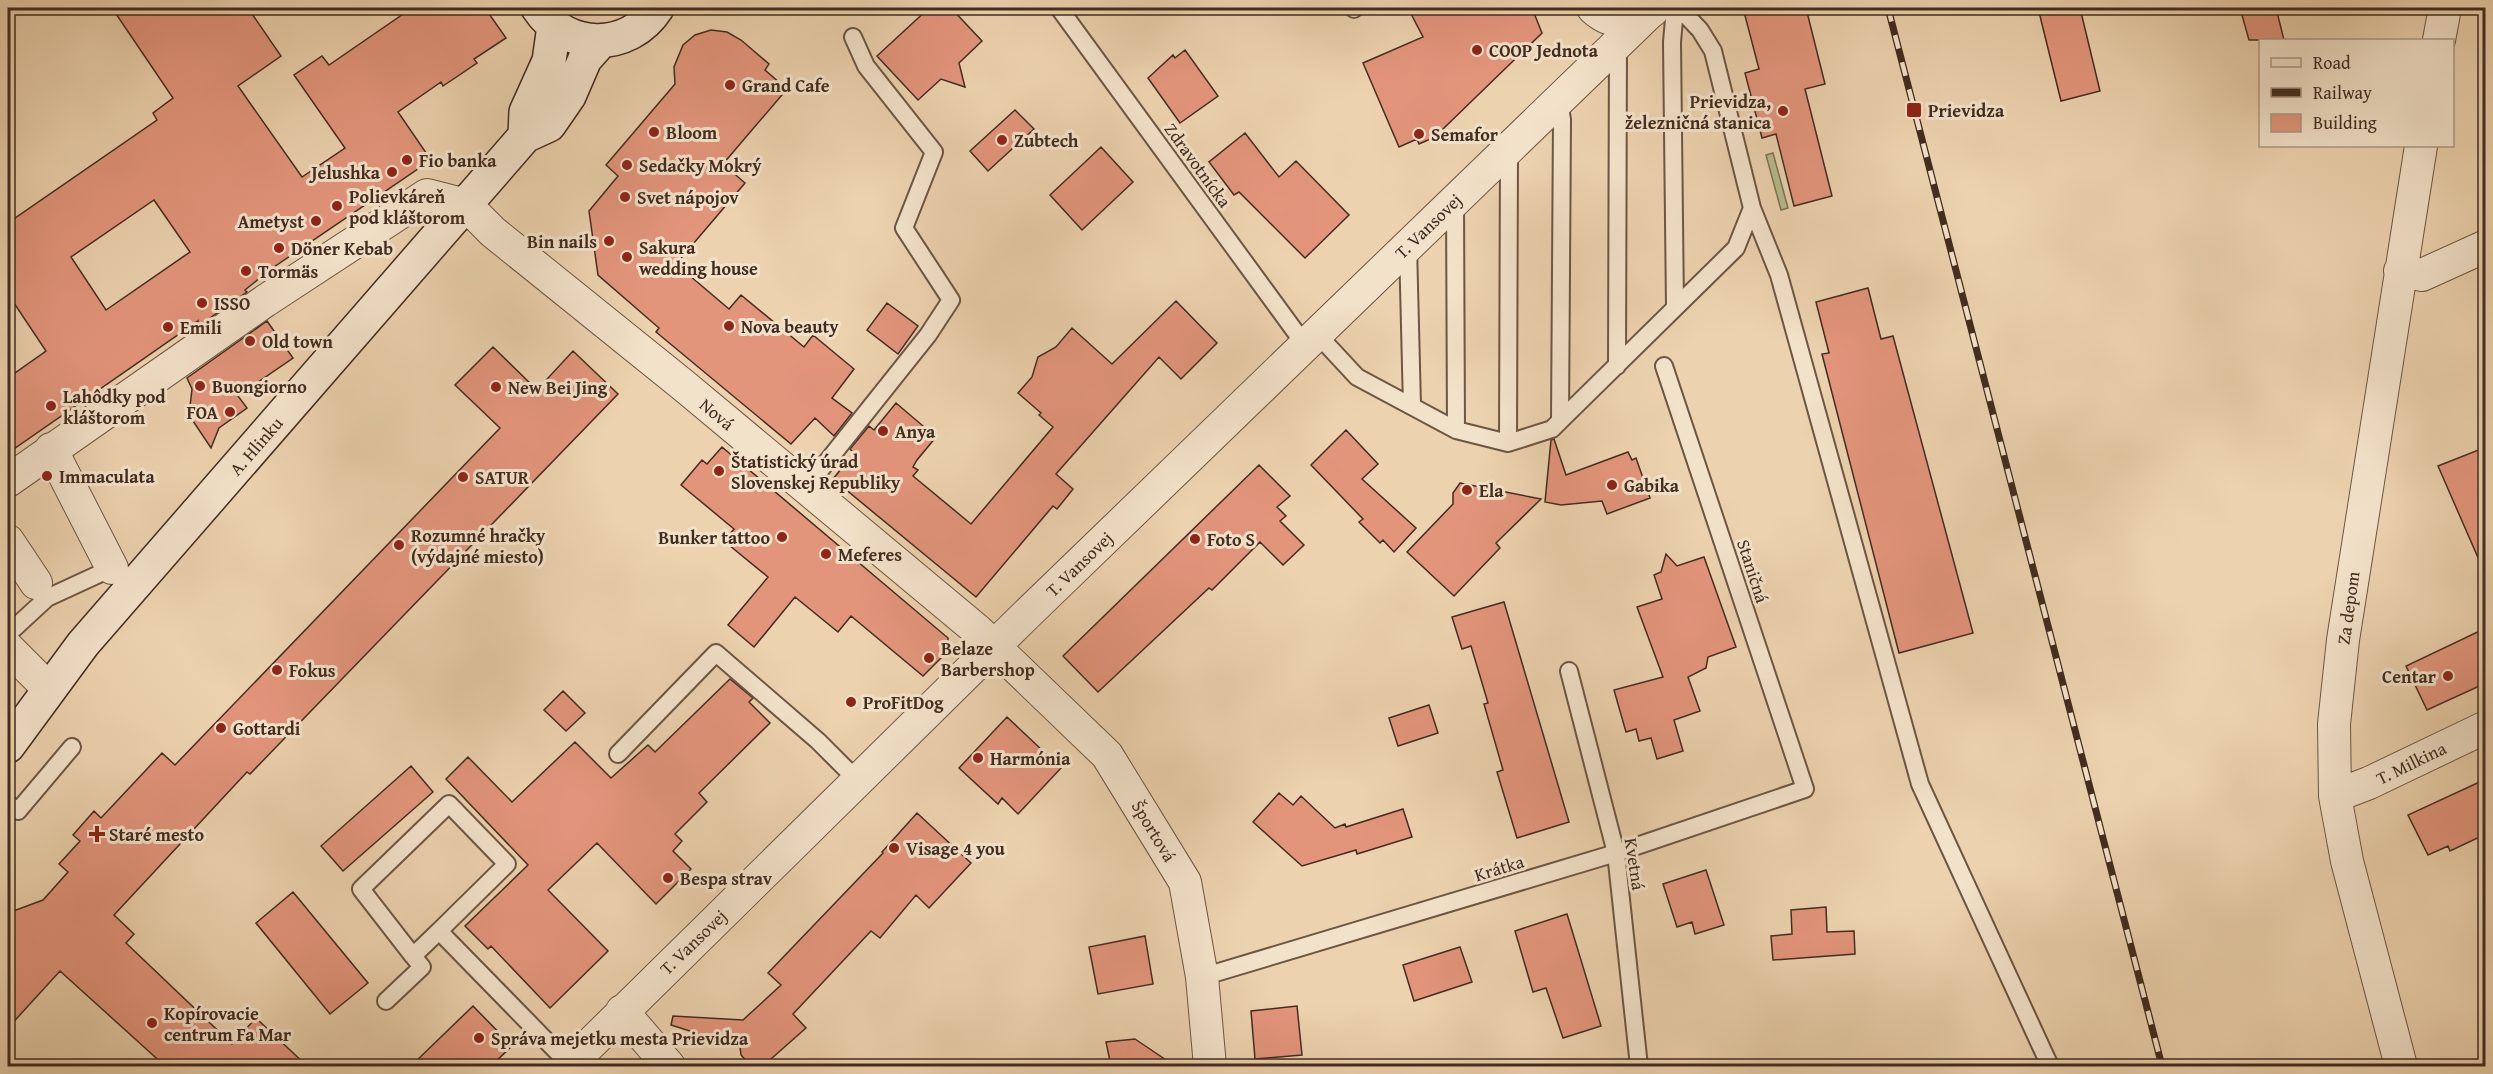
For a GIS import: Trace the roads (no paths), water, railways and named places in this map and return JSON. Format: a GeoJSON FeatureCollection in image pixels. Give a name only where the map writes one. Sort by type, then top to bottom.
{"type":"FeatureCollection","features":[{"type":"Feature","properties":{"kind":"street"},"geometry":{"type":"LineString","coordinates":[[546,17],[574,37],[602,41],[620,38],[636,30],[657,8]]}},
{"type":"Feature","properties":{"kind":"street"},"geometry":{"type":"LineString","coordinates":[[2439,39],[2445,8]]}},
{"type":"Feature","properties":{"kind":"street"},"geometry":{"type":"LineString","coordinates":[[1594,9],[1604,16],[1626,22],[1664,9]]}},
{"type":"Feature","properties":{"kind":"street"},"geometry":{"type":"LineString","coordinates":[[1593,66],[1594,9]]}},
{"type":"Feature","properties":{"kind":"street","name":"T. Vansovej"},"geometry":{"type":"LineString","coordinates":[[569,1066],[622,1011],[994,646],[1593,66],[1618,42],[1664,9]]}},
{"type":"Feature","properties":{"kind":"street"},"geometry":{"type":"LineString","coordinates":[[525,136],[526,112],[549,61],[546,17]]}},
{"type":"Feature","properties":{"kind":"street","name":"A. Hlinku"},"geometry":{"type":"LineString","coordinates":[[8,746],[48,688],[83,644],[127,572],[466,205],[525,136],[549,125],[569,96],[585,59],[602,41]]}},
{"type":"Feature","properties":{"kind":"street","name":"Za depom"},"geometry":{"type":"LineString","coordinates":[[2401,1066],[2348,861],[2335,796],[2334,724],[2343,640],[2421,147]]}},
{"type":"Feature","properties":{"kind":"street"},"geometry":{"type":"LineString","coordinates":[[8,481],[265,301],[427,195],[466,205]]}},
{"type":"Feature","properties":{"kind":"street","name":"Nová"},"geometry":{"type":"LineString","coordinates":[[466,205],[493,232],[806,488],[994,646]]}},
{"type":"Feature","properties":{"kind":"street"},"geometry":{"type":"LineString","coordinates":[[2400,271],[2422,275],[2486,246]]}},
{"type":"Feature","properties":{"kind":"street"},"geometry":{"type":"LineString","coordinates":[[51,449],[127,572]]}},
{"type":"Feature","properties":{"kind":"street"},"geometry":{"type":"LineString","coordinates":[[8,541],[36,583]]}},
{"type":"Feature","properties":{"kind":"street","name":"Športová"},"geometry":{"type":"LineString","coordinates":[[994,646],[1107,755],[1185,882],[1202,977],[1210,1066]]}},
{"type":"Feature","properties":{"kind":"street"},"geometry":{"type":"LineString","coordinates":[[8,648],[48,688]]}},
{"type":"Feature","properties":{"kind":"street","name":"T. Milkina"},"geometry":{"type":"LineString","coordinates":[[2335,796],[2369,783],[2486,727]]}},
{"type":"Feature","properties":{"kind":"street"},"geometry":{"type":"LineString","coordinates":[[622,1011],[669,1066]]}},
{"type":"Feature","properties":{"kind":"lane","name":"Zdravotnícka"},"geometry":{"type":"LineString","coordinates":[[1059,8],[1311,340],[1357,376],[1456,430],[1508,443]]}},
{"type":"Feature","properties":{"kind":"lane"},"geometry":{"type":"LineString","coordinates":[[1664,9],[1700,30],[1713,51],[1752,207],[1779,275],[1920,784],[2050,1066]]}},
{"type":"Feature","properties":{"kind":"lane"},"geometry":{"type":"LineString","coordinates":[[1664,9],[1672,42],[1675,308]]}},
{"type":"Feature","properties":{"kind":"lane"},"geometry":{"type":"LineString","coordinates":[[806,488],[928,335],[951,300],[904,228],[934,152],[866,66],[853,37]]}},
{"type":"Feature","properties":{"kind":"lane"},"geometry":{"type":"LineString","coordinates":[[1617,366],[1618,42]]}},
{"type":"Feature","properties":{"kind":"lane"},"geometry":{"type":"LineString","coordinates":[[1559,100],[1562,120],[1560,421]]}},
{"type":"Feature","properties":{"kind":"lane"},"geometry":{"type":"LineString","coordinates":[[1509,148],[1508,443],[1552,429],[1736,248],[1752,207]]}},
{"type":"Feature","properties":{"kind":"lane"},"geometry":{"type":"LineString","coordinates":[[1455,200],[1456,430]]}},
{"type":"Feature","properties":{"kind":"lane"},"geometry":{"type":"LineString","coordinates":[[1408,246],[1412,406]]}},
{"type":"Feature","properties":{"kind":"lane","name":"Staničná"},"geometry":{"type":"LineString","coordinates":[[1664,366],[1805,789]]}},
{"type":"Feature","properties":{"kind":"lane"},"geometry":{"type":"LineString","coordinates":[[8,634],[47,598],[127,572]]}},
{"type":"Feature","properties":{"kind":"lane"},"geometry":{"type":"LineString","coordinates":[[618,754],[716,653],[818,741],[858,780]]}},
{"type":"Feature","properties":{"kind":"lane","name":"Kvetná"},"geometry":{"type":"LineString","coordinates":[[1569,671],[1616,853],[1639,1066]]}},
{"type":"Feature","properties":{"kind":"lane"},"geometry":{"type":"LineString","coordinates":[[8,804],[18,811],[72,747]]}},
{"type":"Feature","properties":{"kind":"lane","name":"Krátka"},"geometry":{"type":"LineString","coordinates":[[1202,977],[1616,853],[1805,789]]}},
{"type":"Feature","properties":{"kind":"lane"},"geometry":{"type":"LineString","coordinates":[[386,1001],[422,967],[413,956],[361,889],[449,804],[507,864],[413,956]]}},
{"type":"Feature","properties":{"kind":"lane"},"geometry":{"type":"LineString","coordinates":[[439,931],[569,1066]]}},
{"type":"Feature","properties":{"kind":"railway"},"geometry":{"type":"LineString","coordinates":[[1888,8],[2162,1066]]}},
{"type":"Feature","properties":{"kind":"place","name":"COOP Jednota"},"geometry":{"type":"Point","coordinates":[1477,50]}},
{"type":"Feature","properties":{"kind":"place","name":"Grand Cafe"},"geometry":{"type":"Point","coordinates":[730,85]}},
{"type":"Feature","properties":{"kind":"place","name":"Prievidza"},"geometry":{"type":"Point","coordinates":[1914,110]}},
{"type":"Feature","properties":{"kind":"place","name":"Prievidza, železničná stanica"},"geometry":{"type":"Point","coordinates":[1783,111]}},
{"type":"Feature","properties":{"kind":"place","name":"Bloom"},"geometry":{"type":"Point","coordinates":[654,132]}},
{"type":"Feature","properties":{"kind":"place","name":"Semafor"},"geometry":{"type":"Point","coordinates":[1419,134]}},
{"type":"Feature","properties":{"kind":"place","name":"Zubtech"},"geometry":{"type":"Point","coordinates":[1002,140]}},
{"type":"Feature","properties":{"kind":"place","name":"Fio banka"},"geometry":{"type":"Point","coordinates":[407,160]}},
{"type":"Feature","properties":{"kind":"place","name":"Sedačky Mokrý"},"geometry":{"type":"Point","coordinates":[627,165]}},
{"type":"Feature","properties":{"kind":"place","name":"Jelushka"},"geometry":{"type":"Point","coordinates":[392,172]}},
{"type":"Feature","properties":{"kind":"place","name":"Svet nápojov"},"geometry":{"type":"Point","coordinates":[625,197]}},
{"type":"Feature","properties":{"kind":"place","name":"Polievkáreň pod kláštorom"},"geometry":{"type":"Point","coordinates":[337,206]}},
{"type":"Feature","properties":{"kind":"place","name":"Ametyst"},"geometry":{"type":"Point","coordinates":[316,221]}},
{"type":"Feature","properties":{"kind":"place","name":"Bin nails"},"geometry":{"type":"Point","coordinates":[609,241]}},
{"type":"Feature","properties":{"kind":"place","name":"Döner Kebab"},"geometry":{"type":"Point","coordinates":[279,248]}},
{"type":"Feature","properties":{"kind":"place","name":"Sakura wedding house"},"geometry":{"type":"Point","coordinates":[627,257]}},
{"type":"Feature","properties":{"kind":"place","name":"Tormäs"},"geometry":{"type":"Point","coordinates":[246,271]}},
{"type":"Feature","properties":{"kind":"place","name":"ISSO"},"geometry":{"type":"Point","coordinates":[202,303]}},
{"type":"Feature","properties":{"kind":"place","name":"Nova beauty"},"geometry":{"type":"Point","coordinates":[729,326]}},
{"type":"Feature","properties":{"kind":"place","name":"Emili"},"geometry":{"type":"Point","coordinates":[168,327]}},
{"type":"Feature","properties":{"kind":"place","name":"Old town"},"geometry":{"type":"Point","coordinates":[250,341]}},
{"type":"Feature","properties":{"kind":"place","name":"Buongiorno"},"geometry":{"type":"Point","coordinates":[200,386]}},
{"type":"Feature","properties":{"kind":"place","name":"New Bei Jing"},"geometry":{"type":"Point","coordinates":[496,387]}},
{"type":"Feature","properties":{"kind":"place","name":"Lahôdky pod kláštorom"},"geometry":{"type":"Point","coordinates":[51,406]}},
{"type":"Feature","properties":{"kind":"place","name":"FOA"},"geometry":{"type":"Point","coordinates":[230,412]}},
{"type":"Feature","properties":{"kind":"place","name":"Anya"},"geometry":{"type":"Point","coordinates":[883,431]}},
{"type":"Feature","properties":{"kind":"place","name":"Štatistický úrad Slovenskej Republiky"},"geometry":{"type":"Point","coordinates":[719,471]}},
{"type":"Feature","properties":{"kind":"place","name":"Immaculata"},"geometry":{"type":"Point","coordinates":[47,476]}},
{"type":"Feature","properties":{"kind":"place","name":"SATUR"},"geometry":{"type":"Point","coordinates":[463,477]}},
{"type":"Feature","properties":{"kind":"place","name":"Gabika"},"geometry":{"type":"Point","coordinates":[1612,485]}},
{"type":"Feature","properties":{"kind":"place","name":"Ela"},"geometry":{"type":"Point","coordinates":[1467,490]}},
{"type":"Feature","properties":{"kind":"place","name":"Bunker tattoo"},"geometry":{"type":"Point","coordinates":[782,537]}},
{"type":"Feature","properties":{"kind":"place","name":"Foto S"},"geometry":{"type":"Point","coordinates":[1195,539]}},
{"type":"Feature","properties":{"kind":"place","name":"Rozumné hračky (výdajné miesto)"},"geometry":{"type":"Point","coordinates":[399,545]}},
{"type":"Feature","properties":{"kind":"place","name":"Meferes"},"geometry":{"type":"Point","coordinates":[826,554]}},
{"type":"Feature","properties":{"kind":"place","name":"Belaze Barbershop"},"geometry":{"type":"Point","coordinates":[929,658]}},
{"type":"Feature","properties":{"kind":"place","name":"Fokus"},"geometry":{"type":"Point","coordinates":[277,670]}},
{"type":"Feature","properties":{"kind":"place","name":"Centar"},"geometry":{"type":"Point","coordinates":[2448,676]}},
{"type":"Feature","properties":{"kind":"place","name":"ProFitDog"},"geometry":{"type":"Point","coordinates":[851,702]}},
{"type":"Feature","properties":{"kind":"place","name":"Gottardi"},"geometry":{"type":"Point","coordinates":[221,728]}},
{"type":"Feature","properties":{"kind":"place","name":"Harmónia"},"geometry":{"type":"Point","coordinates":[978,758]}},
{"type":"Feature","properties":{"kind":"place","name":"Staré mesto"},"geometry":{"type":"Point","coordinates":[97,834]}},
{"type":"Feature","properties":{"kind":"place","name":"Visage 4 you"},"geometry":{"type":"Point","coordinates":[894,848]}},
{"type":"Feature","properties":{"kind":"place","name":"Bespa strav"},"geometry":{"type":"Point","coordinates":[668,878]}},
{"type":"Feature","properties":{"kind":"place","name":"Kopírovacie centrum Fa Mar"},"geometry":{"type":"Point","coordinates":[152,1023]}},
{"type":"Feature","properties":{"kind":"place","name":"Správa mejetku mesta Prievidza"},"geometry":{"type":"Point","coordinates":[479,1038]}}]}
